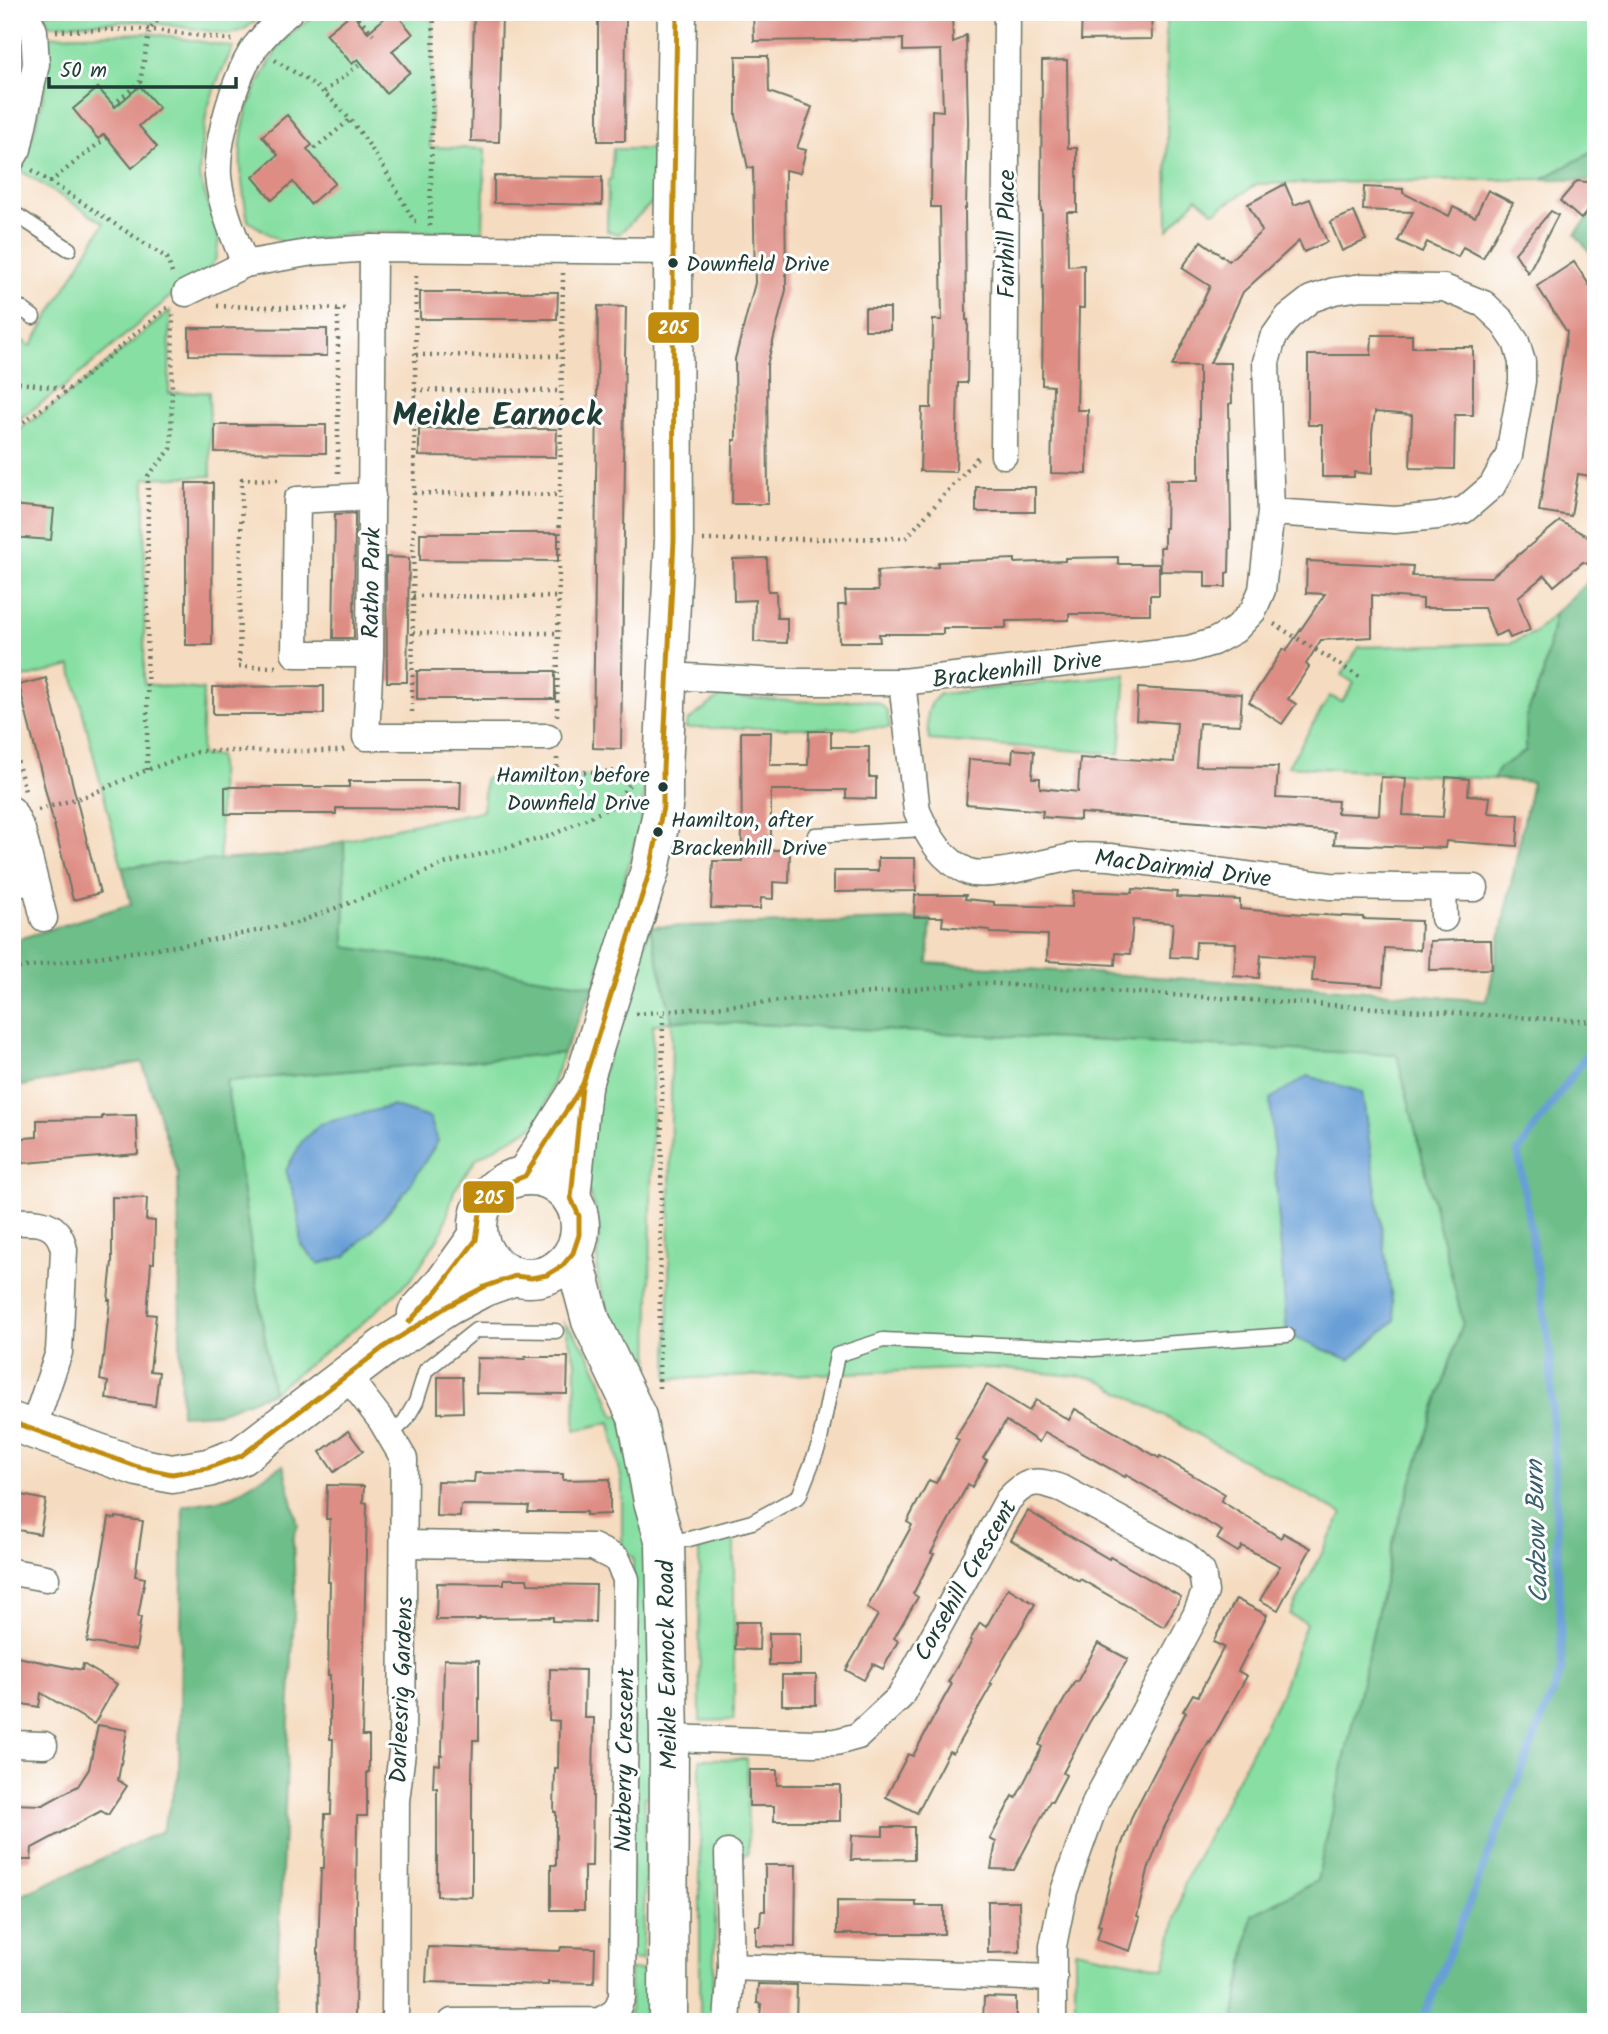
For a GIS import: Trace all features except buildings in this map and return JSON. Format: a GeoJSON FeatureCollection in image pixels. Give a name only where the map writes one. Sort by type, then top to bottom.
{"type":"FeatureCollection","features":[{"type":"Feature","properties":{"kind":"street"},"geometry":{"type":"LineString","coordinates":[[245,264],[226,213],[218,176],[219,147],[236,88],[254,49],[289,12]]}},
{"type":"Feature","properties":{"kind":"street"},"geometry":{"type":"LineString","coordinates":[[571,1198],[582,1087],[650,870],[663,807],[674,540],[677,12]]}},
{"type":"Feature","properties":{"kind":"street","name":"Fairhill Place"},"geometry":{"type":"LineString","coordinates":[[1004,455],[1007,12]]}},
{"type":"Feature","properties":{"kind":"street"},"geometry":{"type":"LineString","coordinates":[[13,158],[18,149],[36,64],[30,22]]}},
{"type":"Feature","properties":{"kind":"street"},"geometry":{"type":"LineString","coordinates":[[186,293],[245,264],[313,252],[373,248],[425,239],[564,249],[674,251]]}},
{"type":"Feature","properties":{"kind":"street","name":"Ratho Park"},"geometry":{"type":"LineString","coordinates":[[366,737],[370,654],[373,248]]}},
{"type":"Feature","properties":{"kind":"street"},"geometry":{"type":"LineString","coordinates":[[1253,611],[1262,590],[1271,512],[1266,362],[1272,338],[1287,317],[1311,299],[1334,291],[1362,287],[1444,288],[1484,304],[1502,321],[1516,342],[1522,362],[1522,381],[1509,456],[1492,486],[1464,510],[1438,516],[1395,520],[1271,512]]}},
{"type":"Feature","properties":{"kind":"street"},"geometry":{"type":"LineString","coordinates":[[370,654],[295,654],[297,500],[372,496]]}},
{"type":"Feature","properties":{"kind":"street","name":"Brackenhill Drive"},"geometry":{"type":"LineString","coordinates":[[667,676],[782,682],[902,682],[1189,649],[1213,642],[1235,630],[1253,611]]}},
{"type":"Feature","properties":{"kind":"street","name":"MacDairmid Drive"},"geometry":{"type":"LineString","coordinates":[[902,682],[917,811],[940,851],[971,873],[989,874],[1076,856],[1110,857],[1330,886],[1475,888]]}},
{"type":"Feature","properties":{"kind":"street"},"geometry":{"type":"LineString","coordinates":[[366,737],[553,738]]}},
{"type":"Feature","properties":{"kind":"street"},"geometry":{"type":"LineString","coordinates":[[20,813],[24,888],[44,918]]}},
{"type":"Feature","properties":{"kind":"street"},"geometry":{"type":"LineString","coordinates":[[1443,888],[1444,918]]}},
{"type":"Feature","properties":{"kind":"street"},"geometry":{"type":"LineString","coordinates":[[525,1176],[582,1087]]}},
{"type":"Feature","properties":{"kind":"street"},"geometry":{"type":"LineString","coordinates":[[12,1222],[38,1222],[49,1226],[57,1231],[62,1239],[64,1250],[59,1352],[23,1425],[138,1467],[172,1474],[208,1468],[241,1456],[384,1347],[484,1287],[523,1277],[547,1275],[562,1266],[573,1253],[579,1235],[579,1216],[571,1198],[558,1186],[542,1178],[525,1176],[499,1186],[481,1208],[478,1222],[478,1236],[486,1255],[500,1270],[523,1277]]}},
{"type":"Feature","properties":{"kind":"street"},"geometry":{"type":"LineString","coordinates":[[384,1347],[445,1282],[478,1236]]}},
{"type":"Feature","properties":{"kind":"street","name":"Meikle Earnock Road"},"geometry":{"type":"LineString","coordinates":[[573,1253],[574,1326]]}},
{"type":"Feature","properties":{"kind":"street","name":"Meikle Earnock Road"},"geometry":{"type":"LineString","coordinates":[[523,1277],[574,1326],[637,1417],[653,1500],[665,1543],[670,1738],[668,2022]]}},
{"type":"Feature","properties":{"kind":"street","name":"Darleesrig Gardens"},"geometry":{"type":"LineString","coordinates":[[347,1376],[381,1420],[404,1460],[402,1752],[396,1801],[395,2022]]}},
{"type":"Feature","properties":{"kind":"street","name":"Corsehill Crescent"},"geometry":{"type":"LineString","coordinates":[[670,1738],[836,1742],[858,1736],[900,1697],[1008,1500],[1018,1489],[1031,1482],[1044,1482],[1063,1489],[1185,1555],[1202,1572],[1205,1592],[1196,1615],[1096,1801],[1064,1891],[1053,1946],[1053,2022]]}},
{"type":"Feature","properties":{"kind":"street","name":"Nutberry Crescent"},"geometry":{"type":"LineString","coordinates":[[405,1544],[593,1547],[617,1559],[626,1579],[622,1997],[616,2011],[601,2021],[452,2022]]}},
{"type":"Feature","properties":{"kind":"street"},"geometry":{"type":"LineString","coordinates":[[12,1572],[46,1578]]}},
{"type":"Feature","properties":{"kind":"street"},"geometry":{"type":"LineString","coordinates":[[12,1744],[44,1745]]}},
{"type":"Feature","properties":{"kind":"street"},"geometry":{"type":"LineString","coordinates":[[727,2022],[731,1967],[728,1853]]}},
{"type":"Feature","properties":{"kind":"street"},"geometry":{"type":"LineString","coordinates":[[731,1967],[1054,1978]]}},
{"type":"Feature","properties":{"kind":"lane"},"geometry":{"type":"LineString","coordinates":[[12,212],[69,249]]}},
{"type":"Feature","properties":{"kind":"lane"},"geometry":{"type":"LineString","coordinates":[[12,302],[33,317]]}},
{"type":"Feature","properties":{"kind":"lane"},"geometry":{"type":"LineString","coordinates":[[816,835],[925,829]]}},
{"type":"Feature","properties":{"kind":"lane"},"geometry":{"type":"LineString","coordinates":[[390,1435],[405,1421],[416,1402],[426,1370],[475,1330],[574,1326]]}},
{"type":"Feature","properties":{"kind":"lane"},"geometry":{"type":"LineString","coordinates":[[665,1543],[752,1522],[799,1496],[819,1445],[837,1355],[883,1340],[1093,1349],[1287,1335]]}},
{"type":"Feature","properties":{"kind":"path"},"geometry":{"type":"LineString","coordinates":[[113,105],[140,82],[150,29],[165,12]]}},
{"type":"Feature","properties":{"kind":"path"},"geometry":{"type":"LineString","coordinates":[[354,12],[373,34]]}},
{"type":"Feature","properties":{"kind":"path"},"geometry":{"type":"LineString","coordinates":[[412,737],[416,355],[425,239],[435,12]]}},
{"type":"Feature","properties":{"kind":"path"},"geometry":{"type":"LineString","coordinates":[[30,22],[150,29],[237,40],[254,49],[324,92],[351,119],[373,149],[425,239]]}},
{"type":"Feature","properties":{"kind":"path"},"geometry":{"type":"LineString","coordinates":[[324,92],[361,63]]}},
{"type":"Feature","properties":{"kind":"path"},"geometry":{"type":"LineString","coordinates":[[309,153],[351,119]]}},
{"type":"Feature","properties":{"kind":"path"},"geometry":{"type":"LineString","coordinates":[[50,182],[107,137]]}},
{"type":"Feature","properties":{"kind":"path"},"geometry":{"type":"LineString","coordinates":[[13,158],[167,258],[179,297],[186,293]]}},
{"type":"Feature","properties":{"kind":"path"},"geometry":{"type":"LineString","coordinates":[[12,969],[196,943],[296,923],[444,864],[550,836],[613,806],[639,771],[557,773],[553,738],[559,597],[564,249]]}},
{"type":"Feature","properties":{"kind":"path"},"geometry":{"type":"LineString","coordinates":[[12,430],[69,388],[174,302],[171,449],[148,476],[147,770]]}},
{"type":"Feature","properties":{"kind":"path"},"geometry":{"type":"LineString","coordinates":[[215,306],[373,310]]}},
{"type":"Feature","properties":{"kind":"path"},"geometry":{"type":"LineString","coordinates":[[416,355],[562,356]]}},
{"type":"Feature","properties":{"kind":"path"},"geometry":{"type":"LineString","coordinates":[[12,382],[69,388]]}},
{"type":"Feature","properties":{"kind":"path"},"geometry":{"type":"LineString","coordinates":[[415,390],[562,391]]}},
{"type":"Feature","properties":{"kind":"path"},"geometry":{"type":"LineString","coordinates":[[674,540],[906,538],[977,458],[1004,455]]}},
{"type":"Feature","properties":{"kind":"path"},"geometry":{"type":"LineString","coordinates":[[414,493],[560,495]]}},
{"type":"Feature","properties":{"kind":"path"},"geometry":{"type":"LineString","coordinates":[[12,548],[13,537]]}},
{"type":"Feature","properties":{"kind":"path"},"geometry":{"type":"LineString","coordinates":[[413,596],[559,597]]}},
{"type":"Feature","properties":{"kind":"path"},"geometry":{"type":"LineString","coordinates":[[1253,611],[1363,679]]}},
{"type":"Feature","properties":{"kind":"path"},"geometry":{"type":"LineString","coordinates":[[413,633],[558,633]]}},
{"type":"Feature","properties":{"kind":"path"},"geometry":{"type":"LineString","coordinates":[[12,741],[20,813],[89,795],[200,751],[340,751],[366,737]]}},
{"type":"Feature","properties":{"kind":"path"},"geometry":{"type":"LineString","coordinates":[[604,1016],[663,1013],[983,983],[1596,1022]]}},
{"type":"Feature","properties":{"kind":"path"},"geometry":{"type":"LineString","coordinates":[[659,1397],[663,1013]]}},
{"type":"Feature","properties":{"kind":"green space"},"geometry":{"type":"Polygon","coordinates":[[[45,12],[264,12],[249,26],[228,34],[141,21],[50,25],[45,12]]]}},
{"type":"Feature","properties":{"kind":"green space"},"geometry":{"type":"Polygon","coordinates":[[[319,12],[424,12],[433,23],[430,147],[485,149],[483,231],[369,232],[283,243],[248,221],[242,179],[241,142],[249,105],[280,45],[319,12]]]}},
{"type":"Feature","properties":{"kind":"green space"},"geometry":{"type":"Polygon","coordinates":[[[1166,12],[1596,12],[1596,150],[1542,179],[1257,184],[1214,212],[1197,198],[1168,230],[1166,12]]]}},
{"type":"Feature","properties":{"kind":"green space"},"geometry":{"type":"Polygon","coordinates":[[[12,32],[17,38],[20,53],[12,97],[12,32]]]}},
{"type":"Feature","properties":{"kind":"green space"},"geometry":{"type":"Polygon","coordinates":[[[149,33],[233,47],[207,110],[201,148],[199,175],[219,238],[216,258],[210,268],[186,283],[68,384],[12,424],[12,334],[31,346],[104,223],[21,171],[45,87],[47,36],[149,33]]]}},
{"type":"Feature","properties":{"kind":"green space"},"geometry":{"type":"Polygon","coordinates":[[[613,149],[655,149],[654,201],[619,234],[607,231],[608,180],[611,179],[613,149]]]}},
{"type":"Feature","properties":{"kind":"green space"},"geometry":{"type":"Polygon","coordinates":[[[1596,150],[1596,181],[1542,179],[1596,150]]]}},
{"type":"Feature","properties":{"kind":"green space"},"geometry":{"type":"Polygon","coordinates":[[[1596,208],[1596,260],[1575,234],[1596,208]]]}},
{"type":"Feature","properties":{"kind":"green space"},"geometry":{"type":"Polygon","coordinates":[[[170,311],[169,393],[209,392],[211,476],[145,478],[144,684],[203,690],[201,755],[219,756],[220,860],[122,867],[71,666],[12,681],[12,435],[72,392],[170,311]]]}},
{"type":"Feature","properties":{"kind":"green space"},"geometry":{"type":"Polygon","coordinates":[[[1596,569],[1596,2007],[1590,2022],[1234,2022],[1252,1915],[1317,1881],[1396,1530],[1463,1322],[1397,1055],[672,1020],[650,927],[931,919],[928,963],[1304,986],[1487,1001],[1532,782],[1493,779],[1499,768],[1526,751],[1526,716],[1542,679],[1555,613],[1592,578],[1596,569]]]}},
{"type":"Feature","properties":{"kind":"green space"},"geometry":{"type":"Polygon","coordinates":[[[1555,613],[1542,679],[1526,716],[1526,751],[1500,768],[1493,779],[1288,766],[1330,696],[1342,702],[1354,683],[1342,675],[1359,647],[1511,643],[1534,633],[1555,613]]]}},
{"type":"Feature","properties":{"kind":"green space"},"geometry":{"type":"Polygon","coordinates":[[[1126,674],[1120,754],[929,740],[929,709],[940,694],[1126,674]]]}},
{"type":"Feature","properties":{"kind":"green space"},"geometry":{"type":"Polygon","coordinates":[[[721,696],[813,702],[867,700],[880,704],[885,709],[890,728],[685,728],[688,721],[721,696]]]}},
{"type":"Feature","properties":{"kind":"green space"},"geometry":{"type":"Polygon","coordinates":[[[645,775],[642,818],[594,986],[345,947],[344,841],[412,824],[483,811],[485,778],[645,775]]]}},
{"type":"Feature","properties":{"kind":"green space"},"geometry":{"type":"Polygon","coordinates":[[[344,841],[345,947],[594,986],[563,1053],[226,1081],[273,1392],[219,1413],[181,1415],[178,1174],[142,1062],[12,1088],[12,941],[131,904],[122,867],[300,854],[344,841]]]}},
{"type":"Feature","properties":{"kind":"green space"},"geometry":{"type":"Polygon","coordinates":[[[650,927],[672,1020],[1397,1055],[1463,1322],[1396,1530],[1317,1881],[1252,1915],[1234,2022],[1075,2022],[1075,1950],[1164,1968],[1185,1881],[1281,1693],[1306,1623],[1290,1615],[1342,1514],[1095,1378],[991,1368],[668,1379],[672,1021],[653,1025],[649,1387],[643,1390],[597,1278],[599,1229],[587,1186],[587,1119],[650,927]]]}},
{"type":"Feature","properties":{"kind":"green space"},"geometry":{"type":"Polygon","coordinates":[[[563,1053],[539,1123],[477,1158],[454,1191],[443,1230],[412,1278],[365,1321],[273,1392],[226,1081],[563,1053]]]}},
{"type":"Feature","properties":{"kind":"green space"},"geometry":{"type":"Polygon","coordinates":[[[564,1323],[589,1354],[614,1416],[621,1415],[654,1579],[652,1796],[645,1797],[642,1960],[631,1959],[633,1558],[622,1548],[622,1482],[610,1422],[575,1431],[576,1364],[564,1323]]]}},
{"type":"Feature","properties":{"kind":"green space"},"geometry":{"type":"Polygon","coordinates":[[[283,1465],[298,1525],[293,1539],[295,1591],[275,2022],[12,2022],[12,1895],[18,1897],[162,1831],[179,1775],[183,1506],[229,1498],[283,1465]]]}},
{"type":"Feature","properties":{"kind":"green space"},"geometry":{"type":"Polygon","coordinates":[[[734,1537],[734,1720],[700,1721],[699,1547],[734,1537]]]}},
{"type":"Feature","properties":{"kind":"green space"},"geometry":{"type":"Polygon","coordinates":[[[700,1759],[747,1759],[748,1854],[736,1856],[734,1843],[718,1842],[712,2022],[700,2022],[700,1759]]]}},
{"type":"Feature","properties":{"kind":"green space"},"geometry":{"type":"Polygon","coordinates":[[[630,1970],[645,1970],[650,2022],[625,2022],[630,2011],[630,1970]]]}},
{"type":"Feature","properties":{"kind":"water"},"geometry":{"type":"Polygon","coordinates":[[[1308,1076],[1362,1092],[1395,1320],[1350,1360],[1287,1335],[1270,1099],[1308,1076]]]}},
{"type":"Feature","properties":{"kind":"water"},"geometry":{"type":"Polygon","coordinates":[[[392,1106],[430,1118],[438,1141],[408,1188],[376,1226],[346,1256],[319,1264],[301,1245],[297,1206],[286,1170],[302,1141],[320,1124],[392,1106]]]}},
{"type":"Feature","properties":{"kind":"waterway","name":"Cadzow Burn"},"geometry":{"type":"LineString","coordinates":[[1422,2022],[1562,1669],[1550,1350],[1518,1152],[1596,1042]]}},
{"type":"Feature","properties":{"kind":"transit line","name":"205"},"geometry":{"type":"LineString","coordinates":[[12,1422],[138,1467],[172,1474],[208,1468],[241,1456],[384,1347],[448,1306],[484,1287],[515,1276],[531,1278],[547,1275],[562,1266],[573,1253],[579,1235],[579,1216],[571,1198],[582,1087],[650,870],[663,807],[674,540],[673,251],[677,12]]}},
{"type":"Feature","properties":{"kind":"transit line","name":"205"},"geometry":{"type":"LineString","coordinates":[[409,1322],[438,1290],[476,1240],[480,1213],[488,1198],[500,1186],[525,1176],[583,1084]]}},
{"type":"Feature","properties":{"kind":"place","name":"Downfield Drive"},"geometry":{"type":"Point","coordinates":[673,263]}},
{"type":"Feature","properties":{"kind":"place","name":"Hamilton, before Downfield Drive"},"geometry":{"type":"Point","coordinates":[663,787]}},
{"type":"Feature","properties":{"kind":"place","name":"Hamilton, after Brackenhill Drive"},"geometry":{"type":"Point","coordinates":[658,832]}},
{"type":"Feature","properties":{"kind":"district","name":"Meikle Earnock"},"geometry":{"type":"Point","coordinates":[497,414]}}]}
